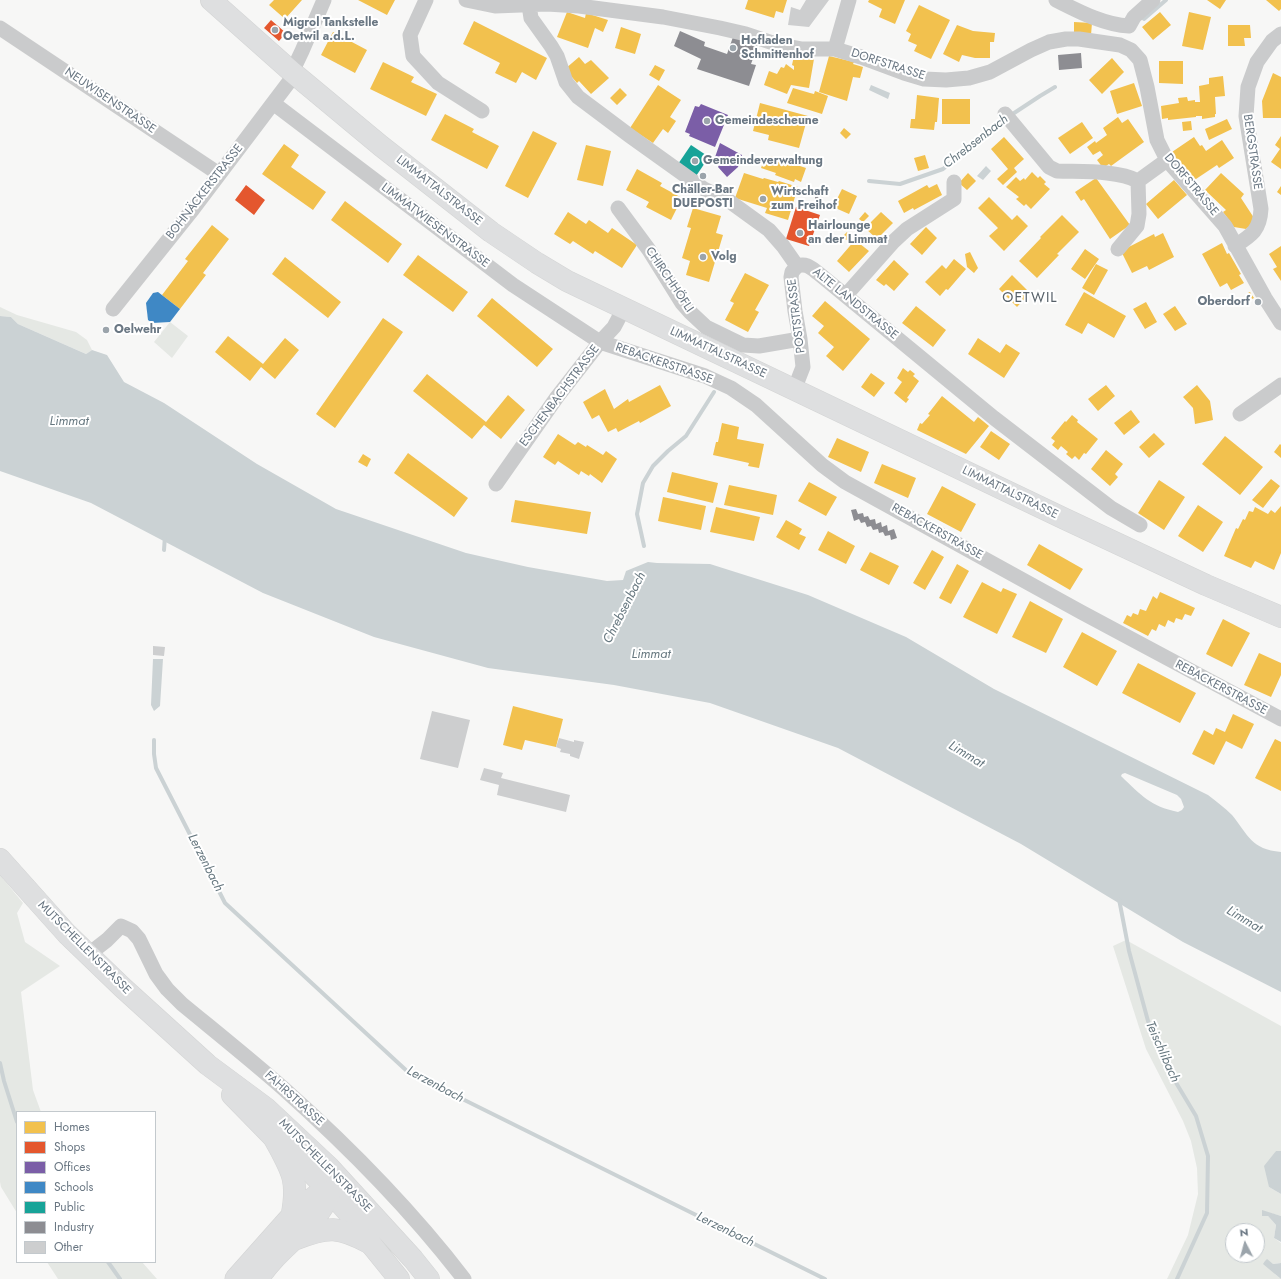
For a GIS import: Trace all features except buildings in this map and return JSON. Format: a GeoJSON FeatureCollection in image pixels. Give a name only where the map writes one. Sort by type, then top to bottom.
{"type":"FeatureCollection","features":[{"type":"Feature","properties":{"kind":"highway"},"geometry":{"type":"LineString","coordinates":[[275,1140],[289,1166],[294,1180],[295,1194],[292,1216]]}},
{"type":"Feature","properties":{"kind":"highway"},"geometry":{"type":"LineString","coordinates":[[236,1279],[292,1216],[316,1196],[330,1192]]}},
{"type":"Feature","properties":{"kind":"highway"},"geometry":{"type":"LineString","coordinates":[[258,1279],[274,1258],[292,1241],[325,1204],[330,1192]]}},
{"type":"Feature","properties":{"kind":"highway"},"geometry":{"type":"LineString","coordinates":[[292,1241],[319,1230],[330,1229],[351,1233],[370,1243]]}},
{"type":"Feature","properties":{"kind":"main road","name":"LIMMATTALSTRASSE"},"geometry":{"type":"LineString","coordinates":[[211,0],[293,73],[388,151],[498,237],[537,264],[567,281],[1065,519],[1206,585],[1281,617]]}},
{"type":"Feature","properties":{"kind":"main road","name":"MUTSCHELLENSTRASSE"},"geometry":{"type":"LineString","coordinates":[[0,859],[67,934],[208,1066],[275,1140],[301,1162],[330,1192],[353,1218],[370,1243],[399,1279]]}},
{"type":"Feature","properties":{"kind":"main road","name":"MUTSCHELLENSTRASSE"},"geometry":{"type":"LineString","coordinates":[[208,1066],[266,1108],[329,1167],[413,1258],[429,1279]]}},
{"type":"Feature","properties":{"kind":"main road"},"geometry":{"type":"LineString","coordinates":[[329,1167],[332,1181],[330,1192],[358,1198]]}},
{"type":"Feature","properties":{"kind":"street","name":"BOHNÄCKERSTRASSE"},"geometry":{"type":"LineString","coordinates":[[113,309],[273,103],[293,73],[324,0]]}},
{"type":"Feature","properties":{"kind":"street"},"geometry":{"type":"LineString","coordinates":[[426,0],[410,35],[413,56],[438,83],[482,111]]}},
{"type":"Feature","properties":{"kind":"street","name":"DORFSTRASSE"},"geometry":{"type":"LineString","coordinates":[[466,0],[495,6],[547,4],[578,6],[663,17],[720,28],[746,34],[776,44],[802,49],[835,49],[918,77],[946,80],[969,78],[990,72],[1049,42],[1066,39],[1120,45],[1131,50],[1140,60],[1147,87],[1157,140],[1167,160],[1220,221],[1281,323]]}},
{"type":"Feature","properties":{"kind":"street"},"geometry":{"type":"LineString","coordinates":[[835,49],[848,0]]}},
{"type":"Feature","properties":{"kind":"street"},"geometry":{"type":"LineString","coordinates":[[1056,0],[1076,10],[1117,26],[1129,26]]}},
{"type":"Feature","properties":{"kind":"street"},"geometry":{"type":"LineString","coordinates":[[1131,50],[1132,40],[1129,26],[1134,17],[1153,0]]}},
{"type":"Feature","properties":{"kind":"street","name":"ALTE LANDSTRASSE"},"geometry":{"type":"LineString","coordinates":[[529,5],[531,18],[557,56],[566,82],[578,97],[704,189],[729,201],[769,230],[783,246],[797,266],[801,264],[807,265],[846,295],[994,418],[1111,508],[1140,524]]}},
{"type":"Feature","properties":{"kind":"street","name":"NEUWISENSTRASSE"},"geometry":{"type":"LineString","coordinates":[[0,28],[219,174]]}},
{"type":"Feature","properties":{"kind":"street","name":"BERGSTRASSE"},"geometry":{"type":"LineString","coordinates":[[1235,246],[1246,239],[1257,228],[1260,220],[1261,209],[1246,116],[1248,87],[1257,62],[1272,41],[1281,34]]}},
{"type":"Feature","properties":{"kind":"street","name":"LIMMATWIESENSTRASSE"},"geometry":{"type":"LineString","coordinates":[[273,103],[513,285],[600,342]]}},
{"type":"Feature","properties":{"kind":"street"},"geometry":{"type":"LineString","coordinates":[[1007,116],[1053,170],[1096,172],[1131,177],[1138,180]]}},
{"type":"Feature","properties":{"kind":"street"},"geometry":{"type":"LineString","coordinates":[[1138,180],[1167,160]]}},
{"type":"Feature","properties":{"kind":"street"},"geometry":{"type":"LineString","coordinates":[[1118,249],[1137,226],[1139,214],[1138,180]]}},
{"type":"Feature","properties":{"kind":"street"},"geometry":{"type":"LineString","coordinates":[[846,295],[907,229],[954,199],[954,182]]}},
{"type":"Feature","properties":{"kind":"street","name":"CHIRCHHÖFLI"},"geometry":{"type":"LineString","coordinates":[[618,208],[649,250],[682,302],[706,327],[743,345],[759,346],[800,339]]}},
{"type":"Feature","properties":{"kind":"street","name":"POSTSTRASSE"},"geometry":{"type":"LineString","coordinates":[[794,390],[803,367],[791,277],[792,272],[797,266]]}},
{"type":"Feature","properties":{"kind":"street","name":"ESCHENBACHSTRASSE"},"geometry":{"type":"LineString","coordinates":[[496,484],[557,398],[600,342],[614,327],[624,308]]}},
{"type":"Feature","properties":{"kind":"street","name":"REBACKERSTRASSE"},"geometry":{"type":"LineString","coordinates":[[600,342],[705,376],[731,388],[756,405],[822,466],[845,482],[1080,612],[1281,719]]}},
{"type":"Feature","properties":{"kind":"street"},"geometry":{"type":"LineString","coordinates":[[1240,414],[1281,386]]}},
{"type":"Feature","properties":{"kind":"street","name":"FAHRSTRASSE"},"geometry":{"type":"LineString","coordinates":[[89,954],[107,940],[121,926],[132,931],[139,939],[156,974],[167,989],[182,1004],[283,1088],[356,1156],[417,1223],[464,1279]]}},
{"type":"Feature","properties":{"kind":"shaded area"},"geometry":{"type":"Polygon","coordinates":[[[0,307],[17,315],[76,332],[87,340],[92,350],[86,354],[18,324],[11,317],[0,316],[0,307]]]}},
{"type":"Feature","properties":{"kind":"shaded area"},"geometry":{"type":"Polygon","coordinates":[[[170,322],[188,336],[172,358],[154,342],[170,322]]]}},
{"type":"Feature","properties":{"kind":"shaded area"},"geometry":{"type":"Polygon","coordinates":[[[0,875],[23,903],[17,913],[25,942],[60,966],[21,992],[33,1090],[41,1111],[16,1111],[16,1211],[1,1187],[0,875]]]}},
{"type":"Feature","properties":{"kind":"shaded area"},"geometry":{"type":"Polygon","coordinates":[[[1126,940],[1281,1026],[1281,1151],[1276,1151],[1269,1187],[1281,1194],[1281,1216],[1262,1211],[1263,1216],[1268,1216],[1276,1225],[1274,1238],[1281,1243],[1281,1263],[1273,1264],[1275,1274],[1281,1279],[1167,1279],[1188,1235],[1198,1194],[1197,1168],[1191,1141],[1183,1121],[1146,1049],[1113,946],[1126,940]]]}},
{"type":"Feature","properties":{"kind":"shaded area"},"geometry":{"type":"Polygon","coordinates":[[[48,1263],[143,1263],[157,1279],[58,1279],[48,1263]]]}},
{"type":"Feature","properties":{"kind":"water"},"geometry":{"type":"Polygon","coordinates":[[[871,85],[890,93],[888,99],[869,90],[871,85]]]}},
{"type":"Feature","properties":{"kind":"water"},"geometry":{"type":"Polygon","coordinates":[[[986,166],[991,171],[983,180],[977,176],[986,166]]]}},
{"type":"Feature","properties":{"kind":"water","name":"Limmat"},"geometry":{"type":"Polygon","coordinates":[[[0,316],[11,317],[18,324],[86,354],[92,350],[107,355],[124,382],[164,403],[257,464],[336,509],[466,553],[528,567],[607,581],[623,580],[626,571],[648,562],[710,564],[808,595],[906,637],[994,689],[1208,795],[1232,815],[1247,835],[1257,845],[1281,852],[1281,992],[1183,942],[1021,844],[838,748],[710,703],[614,685],[488,668],[374,637],[263,593],[91,503],[0,471],[0,316]],[[1125,773],[1121,776],[1141,795],[1160,807],[1168,810],[1178,812],[1184,807],[1181,799],[1177,795],[1125,773]]]}},
{"type":"Feature","properties":{"kind":"water"},"geometry":{"type":"Polygon","coordinates":[[[153,659],[163,659],[160,706],[154,711],[151,705],[153,659]]]}},
{"type":"Feature","properties":{"kind":"water"},"geometry":{"type":"Polygon","coordinates":[[[1276,1151],[1281,1151],[1281,1194],[1269,1187],[1264,1166],[1276,1151]]]}},
{"type":"Feature","properties":{"kind":"water"},"geometry":{"type":"Polygon","coordinates":[[[1262,1210],[1281,1216],[1281,1242],[1274,1238],[1276,1225],[1268,1216],[1262,1216],[1262,1210]]]}},
{"type":"Feature","properties":{"kind":"water"},"geometry":{"type":"Polygon","coordinates":[[[1267,1259],[1273,1264],[1281,1263],[1281,1279],[1263,1264],[1267,1259]]]}},
{"type":"Feature","properties":{"kind":"waterway","name":"Chrebsenbach"},"geometry":{"type":"LineString","coordinates":[[1144,19],[1166,0]]}},
{"type":"Feature","properties":{"kind":"waterway","name":"Chrebsenbach"},"geometry":{"type":"LineString","coordinates":[[869,181],[900,184],[943,169],[1002,121],[1055,87]]}},
{"type":"Feature","properties":{"kind":"waterway","name":"Chrebsenbach"},"geometry":{"type":"LineString","coordinates":[[644,546],[637,514],[643,483],[653,466],[686,436],[714,392]]}},
{"type":"Feature","properties":{"kind":"waterway","name":"Lerzenbach"},"geometry":{"type":"LineString","coordinates":[[164,550],[165,536]]}},
{"type":"Feature","properties":{"kind":"waterway","name":"Lerzenbach"},"geometry":{"type":"LineString","coordinates":[[154,740],[156,768],[225,903],[408,1072],[825,1279]]}},
{"type":"Feature","properties":{"kind":"waterway","name":"Teischlibach"},"geometry":{"type":"LineString","coordinates":[[1119,899],[1129,951],[1148,1021],[1169,1071],[1196,1116],[1208,1156],[1207,1213],[1177,1279]]}},
{"type":"Feature","properties":{"kind":"waterway"},"geometry":{"type":"LineString","coordinates":[[0,1063],[16,1119]]}},
{"type":"Feature","properties":{"kind":"waterway"},"geometry":{"type":"LineString","coordinates":[[109,1263],[120,1279]]}},
{"type":"Feature","properties":{"kind":"place","name":"Migrol Tankstelle Oetwil a.d.L."},"geometry":{"type":"Point","coordinates":[275,30]}},
{"type":"Feature","properties":{"kind":"place","name":"Hofladen Schmittenhof"},"geometry":{"type":"Point","coordinates":[733,48]}},
{"type":"Feature","properties":{"kind":"place","name":"Gemeindescheune"},"geometry":{"type":"Point","coordinates":[707,121]}},
{"type":"Feature","properties":{"kind":"place","name":"Gemeindeverwaltung"},"geometry":{"type":"Point","coordinates":[695,161]}},
{"type":"Feature","properties":{"kind":"place","name":"Chäller-Bar DUEPOSTI"},"geometry":{"type":"Point","coordinates":[703,176]}},
{"type":"Feature","properties":{"kind":"place","name":"Wirtschaft zum Freihof"},"geometry":{"type":"Point","coordinates":[763,199]}},
{"type":"Feature","properties":{"kind":"place","name":"Hairlounge an der Limmat"},"geometry":{"type":"Point","coordinates":[800,233]}},
{"type":"Feature","properties":{"kind":"place","name":"Volg"},"geometry":{"type":"Point","coordinates":[703,257]}},
{"type":"Feature","properties":{"kind":"place","name":"Oberdorf"},"geometry":{"type":"Point","coordinates":[1258,302]}},
{"type":"Feature","properties":{"kind":"place","name":"Oelwehr"},"geometry":{"type":"Point","coordinates":[106,330]}},
{"type":"Feature","properties":{"kind":"district","name":"OETWIL"},"geometry":{"type":"Point","coordinates":[1030,299]}}]}
